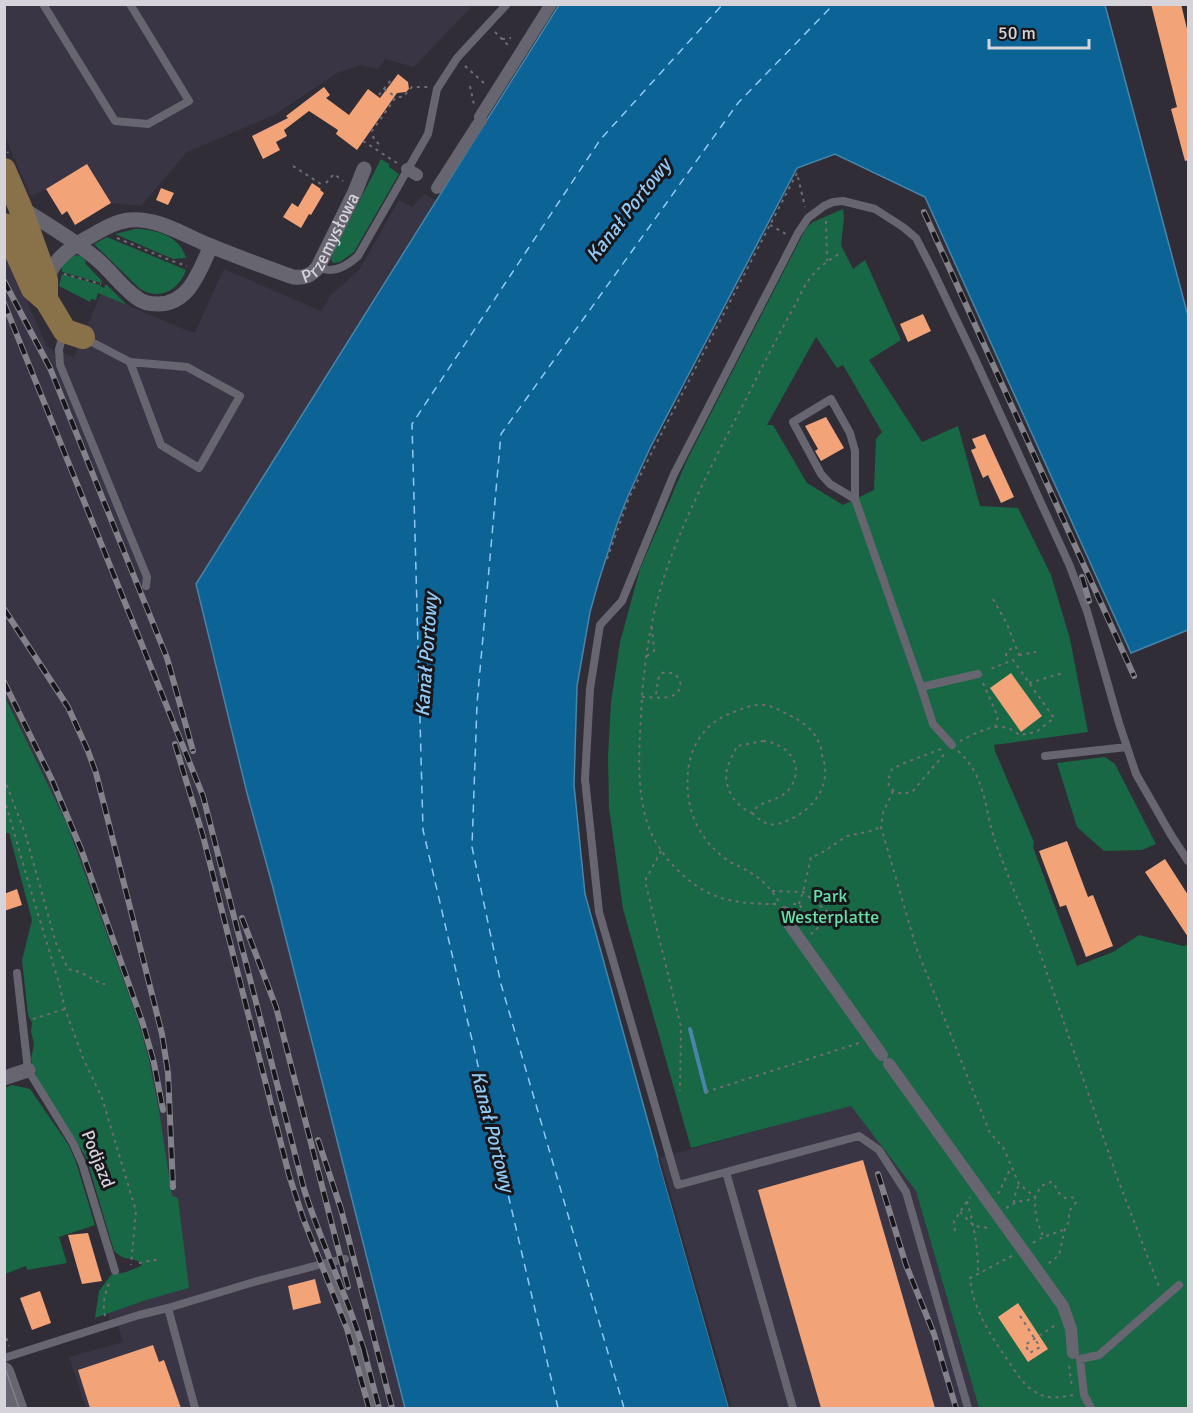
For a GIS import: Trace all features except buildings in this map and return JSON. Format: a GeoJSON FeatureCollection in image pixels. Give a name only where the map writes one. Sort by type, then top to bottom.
{"type":"FeatureCollection","features":[{"type":"Feature","properties":{"kind":"main road"},"geometry":{"type":"LineString","coordinates":[[6,162],[12,216],[33,289],[52,285],[74,334]]}},
{"type":"Feature","properties":{"kind":"street"},"geometry":{"type":"LineString","coordinates":[[437,188],[551,4]]}},
{"type":"Feature","properties":{"kind":"street","name":"Przemysłowa"},"geometry":{"type":"LineString","coordinates":[[52,285],[50,270],[56,261],[76,244],[103,229],[130,220],[159,223],[211,246],[293,277],[308,276],[318,267],[364,169]]}},
{"type":"Feature","properties":{"kind":"street"},"geometry":{"type":"LineString","coordinates":[[12,216],[76,244],[94,256],[137,298],[149,304],[164,304],[189,289],[211,246]]}},
{"type":"Feature","properties":{"kind":"street"},"geometry":{"type":"LineString","coordinates":[[788,907],[789,924],[1063,1306],[1071,1329],[1073,1353]]}},
{"type":"Feature","properties":{"kind":"street"},"geometry":{"type":"LineString","coordinates":[[4,1078],[28,1070]]}},
{"type":"Feature","properties":{"kind":"street"},"geometry":{"type":"LineString","coordinates":[[4,1372],[17,1408]]}},
{"type":"Feature","properties":{"kind":"lane"},"geometry":{"type":"LineString","coordinates":[[43,4],[115,121],[148,124],[189,101],[130,4]]}},
{"type":"Feature","properties":{"kind":"lane"},"geometry":{"type":"LineString","coordinates":[[318,267],[323,270],[332,270],[344,267],[358,256],[412,172],[428,134],[437,89],[457,58],[507,4]]}},
{"type":"Feature","properties":{"kind":"lane"},"geometry":{"type":"LineString","coordinates":[[968,1408],[906,1192],[879,1150],[859,1136],[678,1185],[599,912],[585,779],[591,689],[600,625],[622,601],[674,474],[795,239],[808,218],[824,206],[843,201],[875,209],[916,238],[1069,564],[1088,611],[1136,774],[1188,861]]}},
{"type":"Feature","properties":{"kind":"lane"},"geometry":{"type":"LineString","coordinates":[[130,362],[161,444],[199,468],[240,396],[187,367],[130,362],[74,334],[59,349],[60,365],[147,577],[146,586]]}},
{"type":"Feature","properties":{"kind":"lane"},"geometry":{"type":"LineString","coordinates":[[855,499],[830,484],[821,474],[793,422],[831,399],[850,433],[855,451],[855,499],[933,724],[952,745]]}},
{"type":"Feature","properties":{"kind":"lane"},"geometry":{"type":"LineString","coordinates":[[921,687],[978,674]]}},
{"type":"Feature","properties":{"kind":"lane"},"geometry":{"type":"LineString","coordinates":[[1045,756],[1127,747]]}},
{"type":"Feature","properties":{"kind":"lane","name":"Podjazd"},"geometry":{"type":"LineString","coordinates":[[17,973],[28,1070],[73,1143],[82,1162],[115,1271]]}},
{"type":"Feature","properties":{"kind":"lane"},"geometry":{"type":"LineString","coordinates":[[726,1172],[793,1408]]}},
{"type":"Feature","properties":{"kind":"lane"},"geometry":{"type":"LineString","coordinates":[[4,1358],[139,1315],[345,1259]]}},
{"type":"Feature","properties":{"kind":"lane"},"geometry":{"type":"LineString","coordinates":[[326,1263],[358,1344],[374,1408]]}},
{"type":"Feature","properties":{"kind":"lane"},"geometry":{"type":"LineString","coordinates":[[1091,1408],[1084,1395],[1080,1359],[1099,1355],[1179,1285]]}},
{"type":"Feature","properties":{"kind":"lane"},"geometry":{"type":"LineString","coordinates":[[168,1308],[195,1408]]}},
{"type":"Feature","properties":{"kind":"path"},"geometry":{"type":"LineString","coordinates":[[487,26],[519,55]]}},
{"type":"Feature","properties":{"kind":"path"},"geometry":{"type":"LineString","coordinates":[[502,39],[511,38]]}},
{"type":"Feature","properties":{"kind":"path"},"geometry":{"type":"LineString","coordinates":[[457,58],[495,93]]}},
{"type":"Feature","properties":{"kind":"path"},"geometry":{"type":"LineString","coordinates":[[379,95],[391,80]]}},
{"type":"Feature","properties":{"kind":"path"},"geometry":{"type":"LineString","coordinates":[[379,144],[374,140],[372,130],[396,98],[403,97],[412,87],[437,89]]}},
{"type":"Feature","properties":{"kind":"path"},"geometry":{"type":"LineString","coordinates":[[384,89],[396,98]]}},
{"type":"Feature","properties":{"kind":"path"},"geometry":{"type":"LineString","coordinates":[[363,141],[394,161]]}},
{"type":"Feature","properties":{"kind":"path"},"geometry":{"type":"LineString","coordinates":[[4,144],[6,162]]}},
{"type":"Feature","properties":{"kind":"path"},"geometry":{"type":"LineString","coordinates":[[293,166],[325,185],[334,174],[344,182]]}},
{"type":"Feature","properties":{"kind":"path"},"geometry":{"type":"LineString","coordinates":[[607,559],[629,498],[797,173],[808,218]]}},
{"type":"Feature","properties":{"kind":"path"},"geometry":{"type":"LineString","coordinates":[[826,221],[826,261]]}},
{"type":"Feature","properties":{"kind":"path"},"geometry":{"type":"LineString","coordinates":[[770,225],[795,239]]}},
{"type":"Feature","properties":{"kind":"path"},"geometry":{"type":"LineString","coordinates":[[114,237],[186,265]]}},
{"type":"Feature","properties":{"kind":"path"},"geometry":{"type":"LineString","coordinates":[[799,904],[788,907],[737,902],[715,896],[677,870],[661,851],[650,828],[643,803],[639,762],[642,697],[652,624],[668,565],[701,488],[811,277],[826,261],[842,252]]}},
{"type":"Feature","properties":{"kind":"path"},"geometry":{"type":"LineString","coordinates":[[52,285],[107,284]]}},
{"type":"Feature","properties":{"kind":"path"},"geometry":{"type":"LineString","coordinates":[[993,599],[1021,660]]}},
{"type":"Feature","properties":{"kind":"path"},"geometry":{"type":"LineString","coordinates":[[647,657],[654,651],[652,624]]}},
{"type":"Feature","properties":{"kind":"path"},"geometry":{"type":"LineString","coordinates":[[1006,656],[1007,651],[1015,647]]}},
{"type":"Feature","properties":{"kind":"path"},"geometry":{"type":"LineString","coordinates":[[1019,655],[1036,652]]}},
{"type":"Feature","properties":{"kind":"path"},"geometry":{"type":"LineString","coordinates":[[952,745],[913,791],[905,794],[896,793],[889,787],[888,780],[892,769],[907,762],[994,727],[1006,727],[1020,735],[1036,732],[1054,718],[1013,660],[978,674],[998,717],[994,727]]}},
{"type":"Feature","properties":{"kind":"path"},"geometry":{"type":"LineString","coordinates":[[642,697],[655,697],[672,695],[678,691],[679,677],[674,673],[661,673],[655,697]]}},
{"type":"Feature","properties":{"kind":"path"},"geometry":{"type":"LineString","coordinates":[[1028,683],[1063,673]]}},
{"type":"Feature","properties":{"kind":"path"},"geometry":{"type":"LineString","coordinates":[[752,813],[765,801],[777,799],[785,794],[792,786],[796,767],[790,753],[773,742],[763,741],[737,746],[728,766],[729,792],[736,803],[752,813],[762,823],[783,823],[810,807],[823,786],[825,770],[822,749],[810,728],[794,716],[761,704],[725,715],[708,727],[697,741],[690,757],[687,778],[689,805],[697,826],[712,847],[728,860],[753,873],[772,891],[777,900]]}},
{"type":"Feature","properties":{"kind":"path"},"geometry":{"type":"LineString","coordinates":[[952,745],[968,760],[981,784],[995,840],[1038,947],[1118,1177],[1164,1298]]}},
{"type":"Feature","properties":{"kind":"path"},"geometry":{"type":"LineString","coordinates":[[4,778],[26,833],[56,943],[68,969],[105,984]]}},
{"type":"Feature","properties":{"kind":"path"},"geometry":{"type":"LineString","coordinates":[[893,791],[883,813],[881,827],[916,947],[989,1131],[1004,1149],[1019,1184],[1035,1197]]}},
{"type":"Feature","properties":{"kind":"path"},"geometry":{"type":"LineString","coordinates":[[4,798],[59,982],[65,1010],[83,1058],[102,1098],[136,1211],[131,1265]]}},
{"type":"Feature","properties":{"kind":"path"},"geometry":{"type":"LineString","coordinates":[[799,904],[811,857],[820,854],[847,836],[881,827]]}},
{"type":"Feature","properties":{"kind":"path"},"geometry":{"type":"LineString","coordinates":[[661,851],[645,881],[681,1028],[680,1091]]}},
{"type":"Feature","properties":{"kind":"path"},"geometry":{"type":"LineString","coordinates":[[772,891],[803,892],[829,913],[822,924],[801,941]]}},
{"type":"Feature","properties":{"kind":"path"},"geometry":{"type":"LineString","coordinates":[[788,907],[799,904]]}},
{"type":"Feature","properties":{"kind":"path"},"geometry":{"type":"LineString","coordinates":[[799,904],[817,928]]}},
{"type":"Feature","properties":{"kind":"path"},"geometry":{"type":"LineString","coordinates":[[23,1022],[65,1010]]}},
{"type":"Feature","properties":{"kind":"path"},"geometry":{"type":"LineString","coordinates":[[706,1092],[869,1038]]}},
{"type":"Feature","properties":{"kind":"path"},"geometry":{"type":"LineString","coordinates":[[992,1207],[1012,1166]]}},
{"type":"Feature","properties":{"kind":"path"},"geometry":{"type":"LineString","coordinates":[[1037,1271],[1059,1255],[1069,1221],[1069,1211],[1076,1202],[1074,1198],[1065,1198],[1051,1182],[1041,1186],[1035,1197],[1036,1220],[1043,1236]]}},
{"type":"Feature","properties":{"kind":"path"},"geometry":{"type":"LineString","coordinates":[[1019,1184],[1012,1204],[1035,1197]]}},
{"type":"Feature","properties":{"kind":"path"},"geometry":{"type":"LineString","coordinates":[[955,1231],[954,1221],[978,1188]]}},
{"type":"Feature","properties":{"kind":"path"},"geometry":{"type":"LineString","coordinates":[[967,1201],[978,1251],[978,1274]]}},
{"type":"Feature","properties":{"kind":"path"},"geometry":{"type":"LineString","coordinates":[[960,1212],[974,1226],[1011,1234]]}},
{"type":"Feature","properties":{"kind":"path"},"geometry":{"type":"LineString","coordinates":[[1035,1242],[1043,1236],[1065,1229]]}},
{"type":"Feature","properties":{"kind":"path"},"geometry":{"type":"LineString","coordinates":[[1023,1250],[970,1278],[971,1293],[991,1336],[1024,1383],[1047,1397],[1073,1395]]}},
{"type":"Feature","properties":{"kind":"path"},"geometry":{"type":"LineString","coordinates":[[139,1263],[159,1259]]}},
{"type":"Feature","properties":{"kind":"path"},"geometry":{"type":"LineString","coordinates":[[104,1313],[105,1294],[115,1271]]}},
{"type":"Feature","properties":{"kind":"path"},"geometry":{"type":"LineString","coordinates":[[1020,1316],[1030,1332],[1035,1340],[1040,1347],[1030,1353],[1025,1345],[1034,1339],[1042,1334],[1059,1323]]}},
{"type":"Feature","properties":{"kind":"shaded area"},"geometry":{"type":"Polygon","coordinates":[[[5,5],[473,5],[414,67],[385,59],[378,69],[361,65],[337,73],[274,115],[187,152],[141,206],[111,203],[87,164],[31,196],[5,137],[5,5]]]}},
{"type":"Feature","properties":{"kind":"shaded area"},"geometry":{"type":"Polygon","coordinates":[[[425,194],[436,201],[196,584],[247,793],[405,1408],[86,1408],[69,1357],[123,1342],[118,1326],[112,1328],[108,1313],[165,1275],[10,704],[4,695],[5,250],[47,347],[74,357],[101,294],[195,332],[224,269],[321,311],[331,295],[359,270],[399,200],[412,207],[425,194]]]}},
{"type":"Feature","properties":{"kind":"shaded area"},"geometry":{"type":"Polygon","coordinates":[[[851,1105],[916,1191],[979,1408],[729,1408],[658,1158],[851,1105]]]}},
{"type":"Feature","properties":{"kind":"green space"},"geometry":{"type":"Polygon","coordinates":[[[381,159],[399,174],[354,252],[340,262],[333,263],[331,260],[333,252],[381,159]]]}},
{"type":"Feature","properties":{"kind":"green space","name":"Park Westerplatte"},"geometry":{"type":"Polygon","coordinates":[[[843,209],[841,245],[853,269],[865,260],[901,340],[869,360],[922,442],[958,426],[980,506],[1018,508],[1051,575],[1070,639],[1088,732],[994,745],[1034,842],[1033,847],[1077,966],[1113,952],[1139,935],[1183,946],[1188,945],[1188,1408],[979,1408],[916,1191],[851,1106],[691,1148],[623,909],[609,808],[608,756],[611,702],[620,642],[640,569],[687,460],[806,228],[813,222],[843,209]],[[816,337],[767,425],[773,425],[807,483],[843,505],[874,490],[876,439],[882,432],[843,365],[837,368],[816,337]]]}},
{"type":"Feature","properties":{"kind":"green space"},"geometry":{"type":"Polygon","coordinates":[[[135,229],[151,230],[166,235],[178,244],[186,258],[173,259],[115,234],[135,229]]]}},
{"type":"Feature","properties":{"kind":"green space"},"geometry":{"type":"Polygon","coordinates":[[[107,237],[186,270],[183,277],[174,288],[161,294],[140,289],[94,244],[107,237]]]}},
{"type":"Feature","properties":{"kind":"green space"},"geometry":{"type":"Polygon","coordinates":[[[77,255],[86,261],[85,263],[102,281],[101,283],[62,272],[62,263],[77,255]]]}},
{"type":"Feature","properties":{"kind":"green space"},"geometry":{"type":"Polygon","coordinates":[[[62,274],[104,288],[107,285],[127,305],[98,293],[96,300],[91,299],[90,302],[59,286],[62,274]]]}},
{"type":"Feature","properties":{"kind":"green space"},"geometry":{"type":"Polygon","coordinates":[[[4,695],[67,824],[138,1020],[159,1110],[172,1196],[178,1198],[189,1288],[95,1318],[99,1291],[111,1275],[126,1272],[141,1266],[142,1263],[122,1257],[114,1251],[86,1157],[41,1088],[31,1059],[34,1044],[32,1023],[28,1015],[22,960],[32,920],[9,833],[5,833],[4,695]]]}},
{"type":"Feature","properties":{"kind":"green space"},"geometry":{"type":"Polygon","coordinates":[[[1105,757],[1115,764],[1156,844],[1142,850],[1104,851],[1077,827],[1057,763],[1105,757]]]}},
{"type":"Feature","properties":{"kind":"green space"},"geometry":{"type":"Polygon","coordinates":[[[12,1085],[30,1089],[68,1144],[76,1162],[95,1225],[59,1237],[67,1263],[27,1270],[26,1266],[5,1274],[4,1088],[12,1085]]]}},
{"type":"Feature","properties":{"kind":"water","name":"Kanał Portowy"},"geometry":{"type":"Polygon","coordinates":[[[559,5],[1105,5],[1188,316],[1188,630],[1131,653],[925,197],[835,154],[797,168],[650,448],[628,496],[590,612],[577,686],[574,785],[585,894],[729,1408],[405,1408],[247,793],[196,584],[559,5]]]}},
{"type":"Feature","properties":{"kind":"pier"},"geometry":{"type":"Polygon","coordinates":[[[660,1157],[732,1408],[729,1408],[658,1158],[660,1157]]]}},
{"type":"Feature","properties":{"kind":"waterway"},"geometry":{"type":"LineString","coordinates":[[690,1029],[706,1092]]}},
{"type":"Feature","properties":{"kind":"ferry route"},"geometry":{"type":"LineString","coordinates":[[558,1408],[423,830],[412,424],[600,140],[723,4]]}},
{"type":"Feature","properties":{"kind":"ferry route"},"geometry":{"type":"LineString","coordinates":[[624,1408],[501,984],[472,847],[477,704],[501,434],[738,103],[834,4]]}},
{"type":"Feature","properties":{"kind":"tram line"},"geometry":{"type":"LineString","coordinates":[[4,1365],[19,1408]]}},
{"type":"Feature","properties":{"kind":"railway"},"geometry":{"type":"LineString","coordinates":[[924,212],[1134,676]]}},
{"type":"Feature","properties":{"kind":"railway"},"geometry":{"type":"LineString","coordinates":[[4,281],[50,368],[167,658],[193,751]]}},
{"type":"Feature","properties":{"kind":"railway"},"geometry":{"type":"LineString","coordinates":[[4,303],[203,796],[304,1189],[366,1357]]}},
{"type":"Feature","properties":{"kind":"railway"},"geometry":{"type":"LineString","coordinates":[[1082,577],[1089,601]]}},
{"type":"Feature","properties":{"kind":"railway"},"geometry":{"type":"LineString","coordinates":[[4,609],[68,707],[96,773],[162,1034],[168,1073],[173,1187]]}},
{"type":"Feature","properties":{"kind":"railway"},"geometry":{"type":"LineString","coordinates":[[4,682],[52,780],[81,849],[143,1024],[154,1063],[163,1110]]}},
{"type":"Feature","properties":{"kind":"railway"},"geometry":{"type":"LineString","coordinates":[[175,744],[203,836],[289,1175],[303,1218],[347,1329],[369,1408]]}},
{"type":"Feature","properties":{"kind":"railway"},"geometry":{"type":"LineString","coordinates":[[242,918],[276,1007],[348,1287]]}},
{"type":"Feature","properties":{"kind":"railway"},"geometry":{"type":"LineString","coordinates":[[318,1140],[341,1209],[392,1408]]}},
{"type":"Feature","properties":{"kind":"railway"},"geometry":{"type":"LineString","coordinates":[[878,1174],[906,1265],[934,1334],[956,1408]]}},
{"type":"Feature","properties":{"kind":"railway"},"geometry":{"type":"LineString","coordinates":[[364,1351],[379,1408]]}}]}
